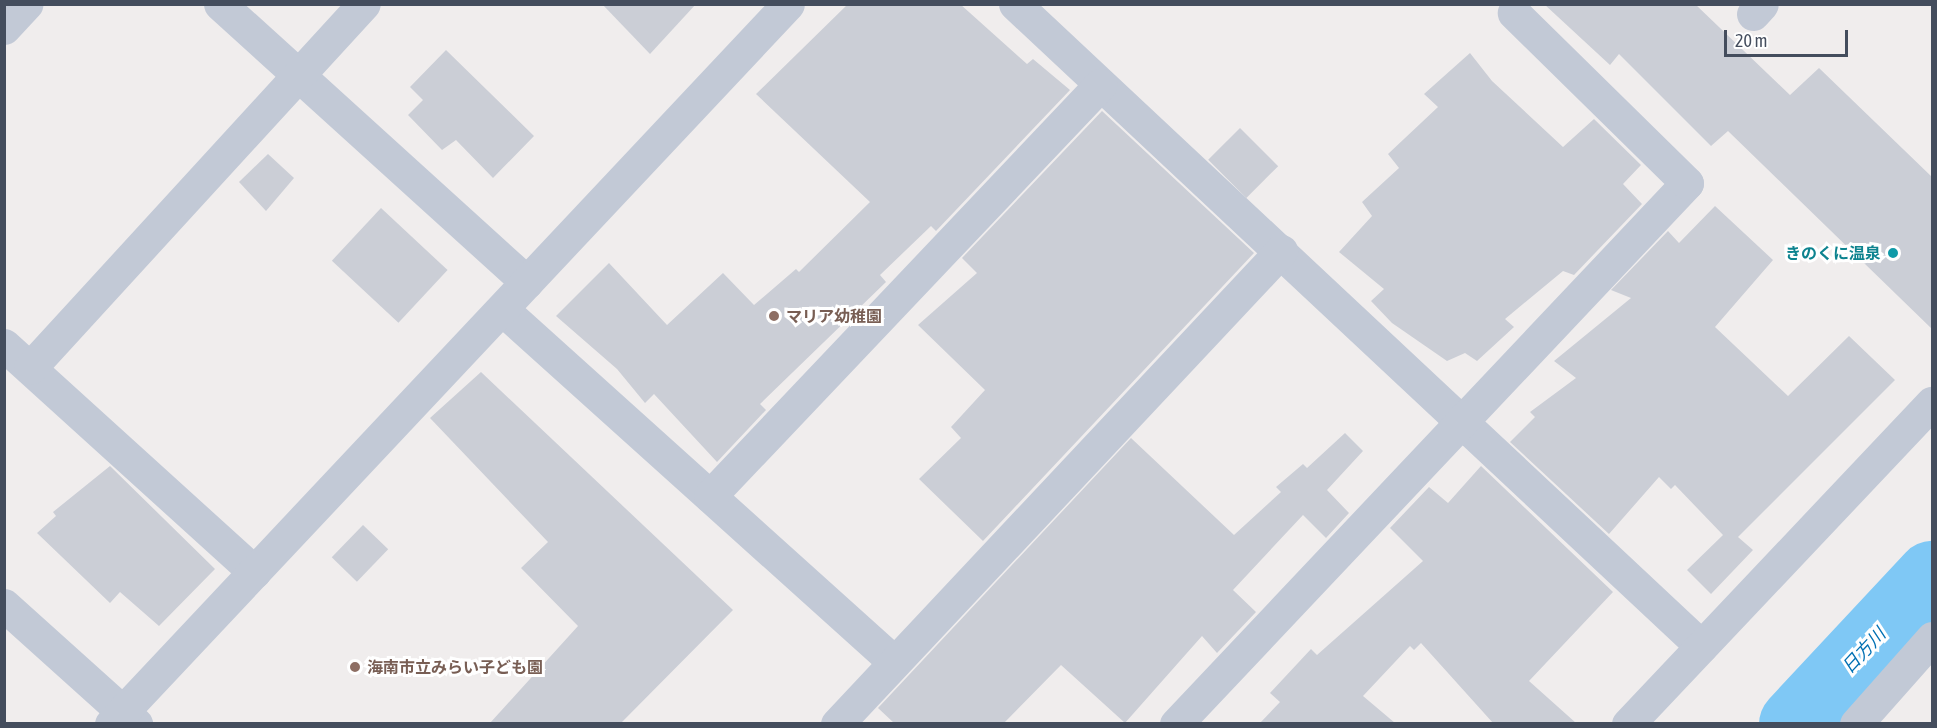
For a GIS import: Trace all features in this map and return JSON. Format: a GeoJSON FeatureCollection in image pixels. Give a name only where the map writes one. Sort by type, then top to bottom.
{"type":"FeatureCollection","features":[{"type":"Feature","properties":{"kind":"street"},"geometry":{"type":"LineString","coordinates":[[4,28],[26,4]]}},
{"type":"Feature","properties":{"kind":"street"},"geometry":{"type":"LineString","coordinates":[[220,4],[527,282]]}},
{"type":"Feature","properties":{"kind":"street"},"geometry":{"type":"LineString","coordinates":[[30,368],[364,4]]}},
{"type":"Feature","properties":{"kind":"street"},"geometry":{"type":"LineString","coordinates":[[4,605],[123,720],[254,572],[788,4]]}},
{"type":"Feature","properties":{"kind":"street"},"geometry":{"type":"LineString","coordinates":[[1015,4],[1701,646]]}},
{"type":"Feature","properties":{"kind":"street"},"geometry":{"type":"LineString","coordinates":[[1176,723],[1687,183],[1514,13]]}},
{"type":"Feature","properties":{"kind":"street"},"geometry":{"type":"LineString","coordinates":[[710,496],[1100,85]]}},
{"type":"Feature","properties":{"kind":"street"},"geometry":{"type":"LineString","coordinates":[[837,723],[1281,251]]}},
{"type":"Feature","properties":{"kind":"street"},"geometry":{"type":"LineString","coordinates":[[502,309],[894,662]]}},
{"type":"Feature","properties":{"kind":"street"},"geometry":{"type":"LineString","coordinates":[[4,345],[254,572]]}},
{"type":"Feature","properties":{"kind":"street"},"geometry":{"type":"LineString","coordinates":[[1628,723],[1932,403]]}},
{"type":"Feature","properties":{"kind":"street"},"geometry":{"type":"LineString","coordinates":[[1856,723],[1932,638]]}},
{"type":"Feature","properties":{"kind":"building"},"geometry":{"type":"Polygon","coordinates":[[[602,4],[696,4],[650,54],[602,4]]]}},
{"type":"Feature","properties":{"kind":"building"},"geometry":{"type":"Polygon","coordinates":[[[848,4],[960,4],[1027,64],[1033,59],[1070,90],[936,231],[931,226],[880,275],[886,282],[760,404],[766,410],[717,462],[654,394],[645,403],[617,369],[556,316],[609,263],[667,325],[723,273],[754,305],[796,269],[799,272],[870,202],[756,94],[848,4]]]}},
{"type":"Feature","properties":{"kind":"building"},"geometry":{"type":"Polygon","coordinates":[[[1544,4],[1695,4],[1790,95],[1819,68],[1932,177],[1932,329],[1728,131],[1711,146],[1619,54],[1610,65],[1544,4]]]}},
{"type":"Feature","properties":{"kind":"building"},"geometry":{"type":"Polygon","coordinates":[[[446,50],[534,136],[493,178],[456,140],[442,150],[408,115],[423,100],[410,87],[446,50]]]}},
{"type":"Feature","properties":{"kind":"building"},"geometry":{"type":"Polygon","coordinates":[[[1470,53],[1492,81],[1563,147],[1594,119],[1641,165],[1623,184],[1642,204],[1574,275],[1563,271],[1505,319],[1514,327],[1477,361],[1465,353],[1447,361],[1392,323],[1371,301],[1384,289],[1339,252],[1372,216],[1362,202],[1399,168],[1388,154],[1438,107],[1424,94],[1470,53]]]}},
{"type":"Feature","properties":{"kind":"building"},"geometry":{"type":"Polygon","coordinates":[[[1102,111],[1254,253],[983,541],[919,479],[961,438],[951,427],[985,390],[918,325],[977,273],[962,258],[1102,111]]]}},
{"type":"Feature","properties":{"kind":"building"},"geometry":{"type":"Polygon","coordinates":[[[1240,128],[1278,166],[1246,198],[1208,160],[1240,128]]]}},
{"type":"Feature","properties":{"kind":"building"},"geometry":{"type":"Polygon","coordinates":[[[268,154],[294,178],[266,211],[239,182],[268,154]]]}},
{"type":"Feature","properties":{"kind":"building"},"geometry":{"type":"Polygon","coordinates":[[[1715,206],[1773,260],[1715,327],[1788,396],[1849,336],[1895,380],[1738,537],[1753,550],[1711,594],[1687,570],[1723,535],[1675,485],[1671,489],[1659,477],[1609,534],[1510,442],[1535,417],[1530,412],[1576,378],[1554,361],[1631,298],[1611,290],[1668,231],[1679,243],[1715,206]]]}},
{"type":"Feature","properties":{"kind":"building"},"geometry":{"type":"Polygon","coordinates":[[[381,208],[448,270],[398,323],[332,261],[381,208]]]}},
{"type":"Feature","properties":{"kind":"building"},"geometry":{"type":"Polygon","coordinates":[[[481,372],[733,610],[621,723],[490,723],[578,626],[521,568],[548,542],[430,418],[481,372]]]}},
{"type":"Feature","properties":{"kind":"building"},"geometry":{"type":"Polygon","coordinates":[[[1345,433],[1363,451],[1327,490],[1349,513],[1326,538],[1303,515],[1233,590],[1256,612],[1217,653],[1202,636],[1125,723],[1061,665],[1004,723],[894,723],[878,708],[1131,438],[1234,535],[1281,492],[1276,487],[1303,464],[1307,468],[1345,433]]]}},
{"type":"Feature","properties":{"kind":"building"},"geometry":{"type":"Polygon","coordinates":[[[110,466],[215,569],[159,626],[120,592],[110,603],[37,533],[56,516],[53,512],[110,466]]]}},
{"type":"Feature","properties":{"kind":"building"},"geometry":{"type":"Polygon","coordinates":[[[1481,466],[1613,592],[1529,681],[1576,723],[1493,723],[1421,643],[1414,650],[1410,646],[1363,696],[1395,723],[1260,723],[1280,702],[1270,693],[1311,649],[1317,655],[1423,561],[1390,528],[1429,487],[1448,503],[1481,466]]]}},
{"type":"Feature","properties":{"kind":"building"},"geometry":{"type":"Polygon","coordinates":[[[363,525],[388,549],[357,582],[332,557],[363,525]]]}},
{"type":"Feature","properties":{"kind":"waterway","name":"日方川"},"geometry":{"type":"LineString","coordinates":[[1796,724],[1932,578]]}},
{"type":"Feature","properties":{"kind":"place","name":"きのくに温泉"},"geometry":{"type":"Point","coordinates":[1893,253]}},
{"type":"Feature","properties":{"kind":"place","name":"マリア幼稚園"},"geometry":{"type":"Point","coordinates":[774,316]}},
{"type":"Feature","properties":{"kind":"place","name":"海南市立みらい子ども園"},"geometry":{"type":"Point","coordinates":[355,667]}}]}
